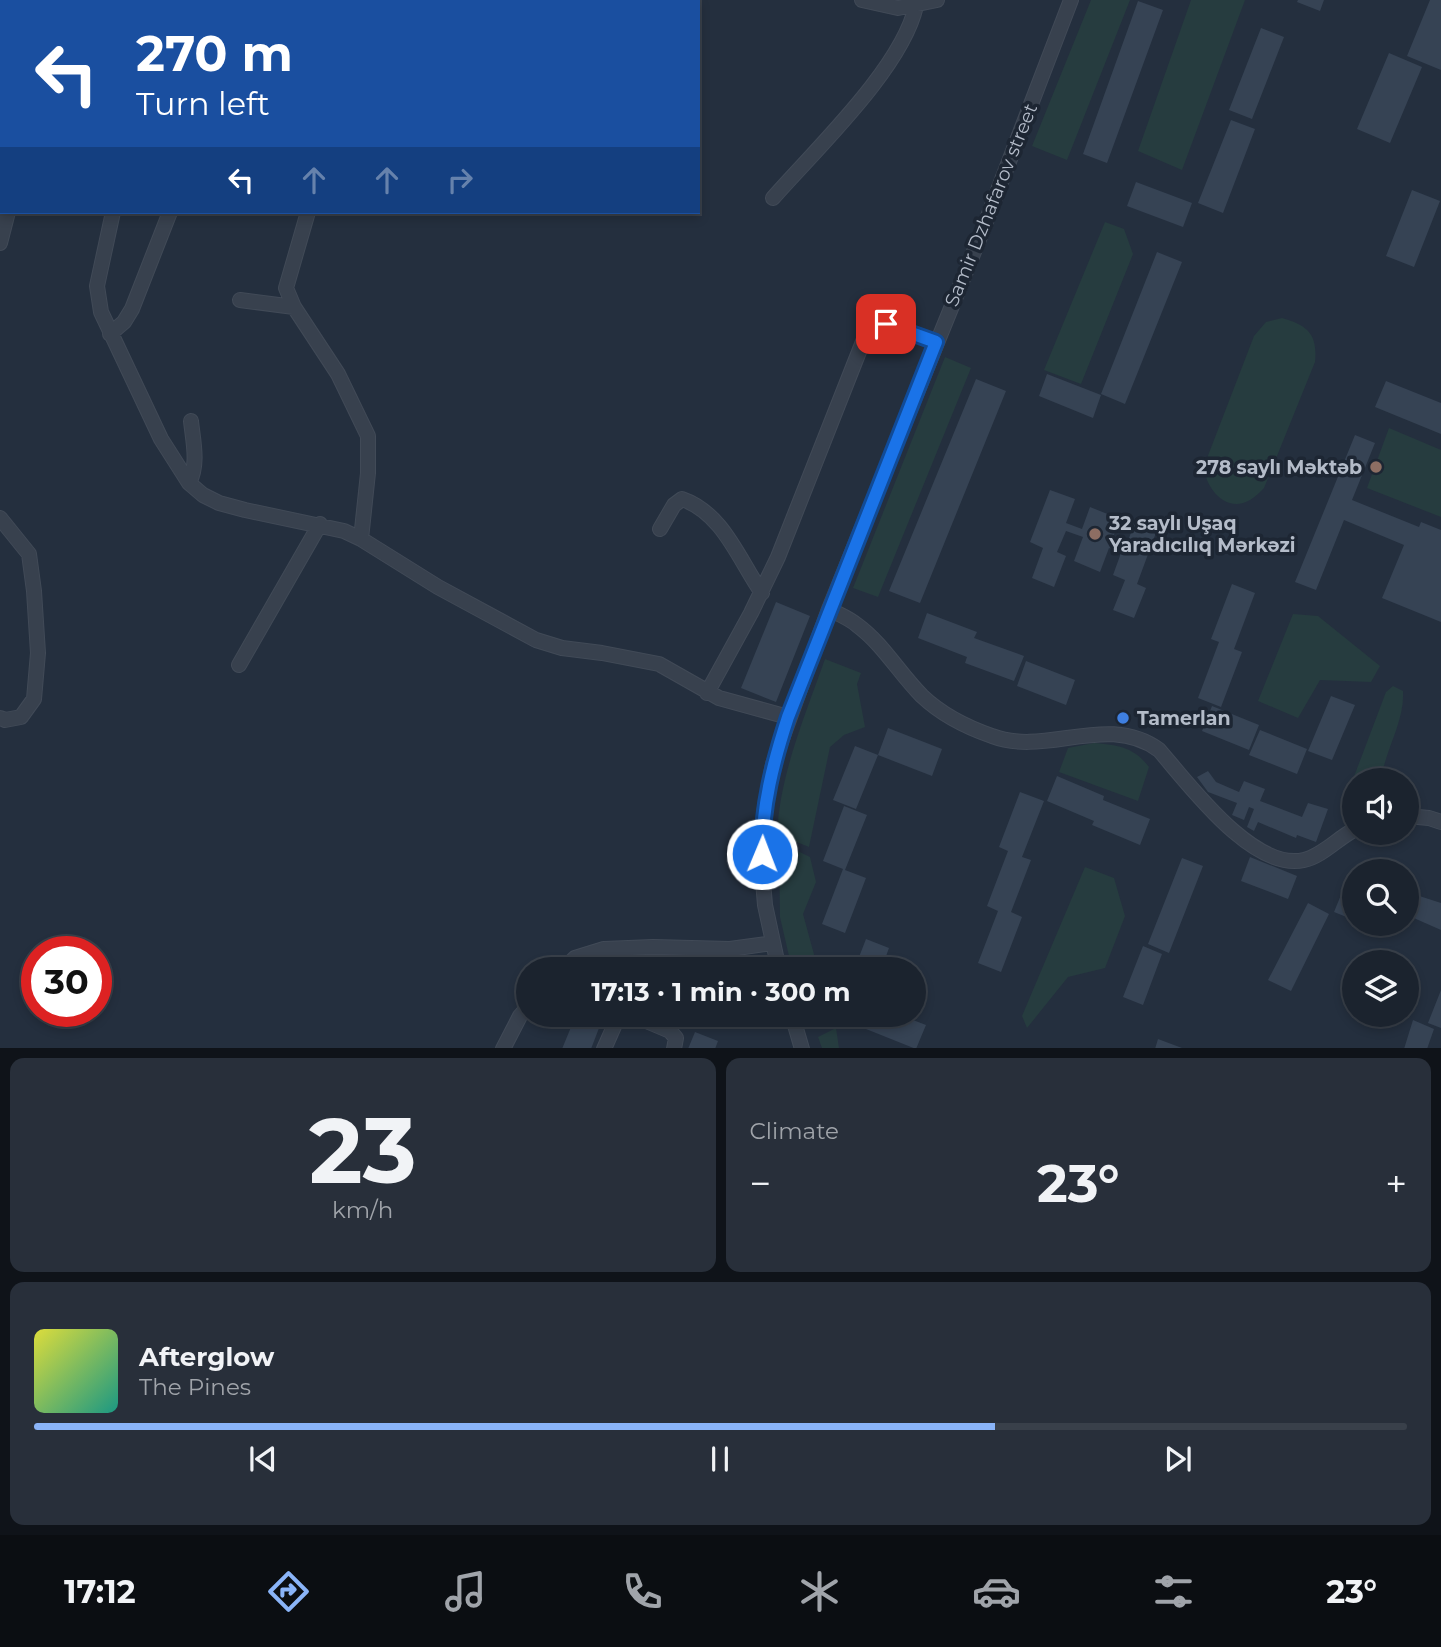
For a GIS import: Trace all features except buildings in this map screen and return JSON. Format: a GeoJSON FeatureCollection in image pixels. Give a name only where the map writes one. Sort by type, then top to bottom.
{"type":"FeatureCollection","features":[{"type":"Feature","properties":{"kind":"street"},"geometry":{"type":"LineString","coordinates":[[862,0],[898,8],[937,0]]}},
{"type":"Feature","properties":{"kind":"street","name":"Samir Dzhafarov street"},"geometry":{"type":"LineString","coordinates":[[776,957],[765,905],[762,869],[764,813],[773,764],[829,609],[982,232],[1072,0]]}},
{"type":"Feature","properties":{"kind":"street"},"geometry":{"type":"LineString","coordinates":[[773,198],[868,91],[911,25],[916,6]]}},
{"type":"Feature","properties":{"kind":"street"},"geometry":{"type":"LineString","coordinates":[[0,243],[7,214]]}},
{"type":"Feature","properties":{"kind":"street"},"geometry":{"type":"LineString","coordinates":[[113,214],[97,286],[101,312],[161,439],[189,483],[203,495],[219,503],[344,531],[438,587],[536,640],[562,648],[613,654],[659,664],[677,672],[707,693],[788,717]]}},
{"type":"Feature","properties":{"kind":"street"},"geometry":{"type":"LineString","coordinates":[[110,334],[124,322],[132,309],[169,214]]}},
{"type":"Feature","properties":{"kind":"street"},"geometry":{"type":"LineString","coordinates":[[307,214],[286,288],[294,307],[338,374],[368,436],[368,473],[361,539]]}},
{"type":"Feature","properties":{"kind":"street"},"geometry":{"type":"LineString","coordinates":[[240,300],[294,307]]}},
{"type":"Feature","properties":{"kind":"street"},"geometry":{"type":"LineString","coordinates":[[707,693],[762,593],[868,329],[877,322],[936,342]]}},
{"type":"Feature","properties":{"kind":"street"},"geometry":{"type":"LineString","coordinates":[[189,483],[194,465],[191,421]]}},
{"type":"Feature","properties":{"kind":"street"},"geometry":{"type":"LineString","coordinates":[[660,529],[674,505],[682,499],[692,502],[721,527],[762,593]]}},
{"type":"Feature","properties":{"kind":"street"},"geometry":{"type":"LineString","coordinates":[[0,518],[29,554],[38,653],[34,699],[22,717],[5,720],[0,718]]}},
{"type":"Feature","properties":{"kind":"street"},"geometry":{"type":"LineString","coordinates":[[239,665],[320,524]]}},
{"type":"Feature","properties":{"kind":"street"},"geometry":{"type":"LineString","coordinates":[[829,609],[855,622],[921,695],[941,712],[964,725],[995,738],[1014,741],[1113,733],[1134,736],[1159,750],[1228,829],[1273,855],[1290,861],[1303,860],[1342,838]]}},
{"type":"Feature","properties":{"kind":"street"},"geometry":{"type":"LineString","coordinates":[[1419,817],[1441,822]]}},
{"type":"Feature","properties":{"kind":"street"},"geometry":{"type":"LineString","coordinates":[[578,957],[604,949],[730,949],[773,943]]}},
{"type":"Feature","properties":{"kind":"street"},"geometry":{"type":"LineString","coordinates":[[503,1048],[516,1024]]}},
{"type":"Feature","properties":{"kind":"street"},"geometry":{"type":"LineString","coordinates":[[604,1048],[614,1027]]}},
{"type":"Feature","properties":{"kind":"street"},"geometry":{"type":"LineString","coordinates":[[660,1027],[670,1031],[676,1038],[674,1048]]}},
{"type":"Feature","properties":{"kind":"street"},"geometry":{"type":"LineString","coordinates":[[796,1027],[802,1048]]}},
{"type":"Feature","properties":{"kind":"green space"},"geometry":{"type":"Polygon","coordinates":[[[1091,0],[1130,0],[1067,160],[1032,146],[1091,0]]]}},
{"type":"Feature","properties":{"kind":"green space"},"geometry":{"type":"Polygon","coordinates":[[[1191,0],[1245,0],[1182,170],[1138,151],[1191,0]]]}},
{"type":"Feature","properties":{"kind":"green space"},"geometry":{"type":"Polygon","coordinates":[[[1105,222],[1124,229],[1133,254],[1081,384],[1044,370],[1105,222]]]}},
{"type":"Feature","properties":{"kind":"green space"},"geometry":{"type":"Polygon","coordinates":[[[1282,318],[1309,332],[1315,344],[1315,362],[1264,488],[1250,500],[1233,504],[1225,501],[1213,490],[1208,483],[1204,466],[1254,336],[1266,322],[1282,318]]]}},
{"type":"Feature","properties":{"kind":"green space"},"geometry":{"type":"Polygon","coordinates":[[[945,357],[971,368],[878,597],[853,588],[945,357]]]}},
{"type":"Feature","properties":{"kind":"green space"},"geometry":{"type":"Polygon","coordinates":[[[1389,428],[1441,450],[1441,517],[1367,488],[1389,428]]]}},
{"type":"Feature","properties":{"kind":"green space"},"geometry":{"type":"Polygon","coordinates":[[[1293,614],[1318,616],[1380,666],[1371,682],[1320,680],[1298,718],[1258,701],[1293,614]]]}},
{"type":"Feature","properties":{"kind":"green space"},"geometry":{"type":"Polygon","coordinates":[[[825,659],[861,673],[857,684],[865,727],[844,735],[830,747],[809,847],[777,834],[788,767],[825,659]]]}},
{"type":"Feature","properties":{"kind":"green space"},"geometry":{"type":"Polygon","coordinates":[[[1393,686],[1403,691],[1403,702],[1384,768],[1357,768],[1386,692],[1393,686]]]}},
{"type":"Feature","properties":{"kind":"green space"},"geometry":{"type":"Polygon","coordinates":[[[1094,743],[1125,748],[1149,767],[1138,801],[1059,772],[1068,748],[1094,743]]]}},
{"type":"Feature","properties":{"kind":"green space"},"geometry":{"type":"Polygon","coordinates":[[[779,842],[810,857],[816,882],[803,914],[815,957],[789,957],[780,917],[779,842]]]}},
{"type":"Feature","properties":{"kind":"green space"},"geometry":{"type":"Polygon","coordinates":[[[1085,867],[1114,878],[1125,916],[1105,968],[1068,977],[1027,1028],[1022,1016],[1085,867]]]}},
{"type":"Feature","properties":{"kind":"green space"},"geometry":{"type":"Polygon","coordinates":[[[836,1028],[839,1048],[822,1048],[818,1037],[836,1028]]]}},
{"type":"Feature","properties":{"kind":"place","name":"278 saylı Məktəb"},"geometry":{"type":"Point","coordinates":[1376,467]}},
{"type":"Feature","properties":{"kind":"place","name":"32 saylı Uşaq Yaradıcılıq Mərkəzi"},"geometry":{"type":"Point","coordinates":[1095,534]}},
{"type":"Feature","properties":{"kind":"place","name":"Tamerlan"},"geometry":{"type":"Point","coordinates":[1123,718]}},
{"type":"Feature","properties":{"kind":"route"},"geometry":{"type":"LineString","coordinates":[[762,854],[767,790],[788,717],[936,342],[886,324]]}}]}
